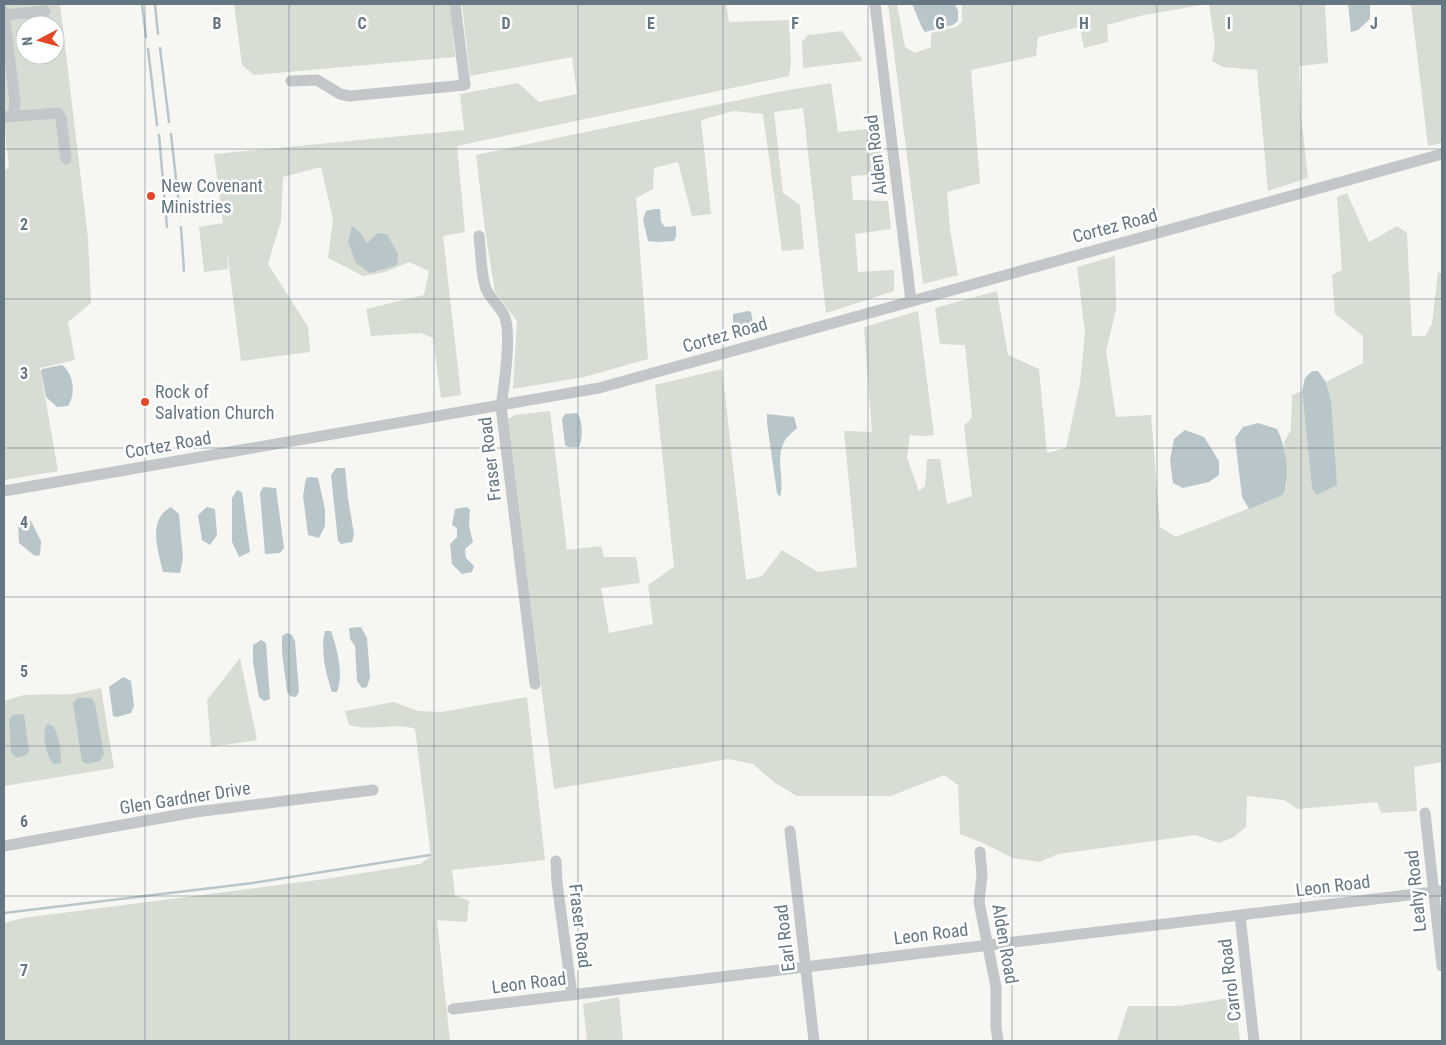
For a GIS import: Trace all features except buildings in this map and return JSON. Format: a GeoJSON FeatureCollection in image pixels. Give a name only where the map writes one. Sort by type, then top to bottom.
{"type":"FeatureCollection","features":[{"type":"Feature","properties":{"kind":"street"},"geometry":{"type":"LineString","coordinates":[[291,80],[317,80],[340,94],[350,96],[464,85],[455,4]]}},
{"type":"Feature","properties":{"kind":"street","name":"Alden Road"},"geometry":{"type":"LineString","coordinates":[[875,4],[911,301]]}},
{"type":"Feature","properties":{"kind":"street"},"geometry":{"type":"LineString","coordinates":[[45,11],[4,14],[14,102],[8,117],[58,112],[61,118],[66,159]]}},
{"type":"Feature","properties":{"kind":"street","name":"Cortez Road"},"geometry":{"type":"LineString","coordinates":[[4,491],[599,388],[1442,154]]}},
{"type":"Feature","properties":{"kind":"street","name":"Fraser Road"},"geometry":{"type":"LineString","coordinates":[[479,236],[485,287],[490,298],[504,316],[507,341],[505,380],[501,406],[535,684]]}},
{"type":"Feature","properties":{"kind":"street","name":"Glen Gardner Drive"},"geometry":{"type":"LineString","coordinates":[[4,846],[195,812],[373,790]]}},
{"type":"Feature","properties":{"kind":"street","name":"Leahy Road"},"geometry":{"type":"LineString","coordinates":[[1425,813],[1438,891],[1442,966]]}},
{"type":"Feature","properties":{"kind":"street","name":"Earl Road"},"geometry":{"type":"LineString","coordinates":[[790,831],[814,1041]]}},
{"type":"Feature","properties":{"kind":"street","name":"Alden Road"},"geometry":{"type":"LineString","coordinates":[[980,852],[982,875],[978,902],[996,987],[998,1041]]}},
{"type":"Feature","properties":{"kind":"street","name":"Fraser Road"},"geometry":{"type":"LineString","coordinates":[[556,861],[572,995]]}},
{"type":"Feature","properties":{"kind":"street","name":"Leon Road"},"geometry":{"type":"LineString","coordinates":[[453,1009],[1438,891]]}},
{"type":"Feature","properties":{"kind":"street","name":"Carrol Road"},"geometry":{"type":"LineString","coordinates":[[1240,915],[1254,1041]]}},
{"type":"Feature","properties":{"kind":"shaded area"},"geometry":{"type":"Polygon","coordinates":[[[4,4],[60,4],[61,15],[15,15],[15,65],[65,65],[65,46],[88,238],[91,303],[68,322],[75,360],[40,368],[58,471],[4,480],[4,171],[9,167],[4,123],[4,4]]]}},
{"type":"Feature","properties":{"kind":"shaded area"},"geometry":{"type":"Polygon","coordinates":[[[234,4],[450,4],[455,57],[254,75],[242,65],[234,4]]]}},
{"type":"Feature","properties":{"kind":"shaded area"},"geometry":{"type":"Polygon","coordinates":[[[462,4],[726,4],[729,22],[789,20],[791,63],[789,76],[457,146],[465,232],[443,236],[461,395],[441,398],[433,338],[421,333],[371,336],[366,309],[424,295],[429,271],[409,262],[385,272],[363,276],[328,258],[333,219],[321,167],[283,177],[281,221],[268,264],[308,327],[310,352],[241,361],[227,250],[228,269],[204,272],[199,227],[223,223],[214,154],[464,130],[460,94],[518,83],[539,102],[577,94],[572,57],[470,76],[462,4]]]}},
{"type":"Feature","properties":{"kind":"shaded area"},"geometry":{"type":"Polygon","coordinates":[[[888,4],[897,4],[905,47],[915,53],[931,47],[931,33],[956,27],[962,22],[962,4],[1207,4],[1144,15],[1107,25],[1108,42],[1084,48],[1080,27],[1038,37],[1036,56],[971,70],[980,183],[947,192],[950,229],[958,275],[923,284],[888,4]]]}},
{"type":"Feature","properties":{"kind":"shaded area"},"geometry":{"type":"Polygon","coordinates":[[[912,4],[955,4],[958,11],[958,21],[953,25],[925,32],[912,4]]]}},
{"type":"Feature","properties":{"kind":"shaded area"},"geometry":{"type":"Polygon","coordinates":[[[1209,4],[1325,4],[1328,63],[1299,66],[1301,116],[1308,178],[1268,191],[1257,70],[1223,67],[1212,61],[1215,45],[1209,4]]]}},
{"type":"Feature","properties":{"kind":"shaded area"},"geometry":{"type":"Polygon","coordinates":[[[1348,4],[1370,4],[1370,19],[1358,30],[1351,32],[1348,4]]]}},
{"type":"Feature","properties":{"kind":"shaded area"},"geometry":{"type":"Polygon","coordinates":[[[1411,4],[1442,4],[1442,143],[1428,146],[1411,4]]]}},
{"type":"Feature","properties":{"kind":"shaded area"},"geometry":{"type":"Polygon","coordinates":[[[842,31],[862,59],[861,61],[804,68],[802,42],[808,35],[842,31]]]}},
{"type":"Feature","properties":{"kind":"shaded area"},"geometry":{"type":"Polygon","coordinates":[[[831,83],[838,132],[877,128],[883,174],[851,176],[853,200],[888,201],[891,229],[855,234],[858,272],[894,270],[894,291],[826,313],[803,108],[774,112],[783,193],[800,205],[804,249],[782,251],[763,114],[733,111],[701,120],[711,214],[692,216],[678,162],[654,168],[653,189],[636,198],[648,359],[584,377],[513,389],[517,321],[495,292],[476,155],[777,92],[831,83]]]}},
{"type":"Feature","properties":{"kind":"shaded area"},"geometry":{"type":"Polygon","coordinates":[[[1347,193],[1369,242],[1397,226],[1407,233],[1412,336],[1425,336],[1432,324],[1438,272],[1442,274],[1442,762],[1414,767],[1417,811],[1381,813],[1377,802],[1298,809],[1284,800],[1247,796],[1246,827],[1234,837],[1219,843],[1196,835],[1058,854],[1040,862],[1013,858],[960,834],[958,785],[944,775],[891,796],[797,796],[775,783],[753,764],[728,759],[554,789],[508,419],[515,415],[550,411],[567,550],[601,546],[604,557],[636,557],[640,583],[601,588],[609,633],[653,624],[648,585],[674,567],[655,385],[722,369],[746,580],[762,576],[782,550],[818,572],[857,567],[844,431],[872,432],[864,327],[918,311],[934,435],[910,435],[907,458],[919,491],[925,486],[927,459],[940,459],[947,504],[972,496],[964,426],[972,417],[965,345],[940,344],[935,308],[997,291],[1008,355],[1039,369],[1047,453],[1066,448],[1080,384],[1085,333],[1077,267],[1115,256],[1116,309],[1106,352],[1116,417],[1151,415],[1160,527],[1176,537],[1283,495],[1287,485],[1284,442],[1291,430],[1292,395],[1302,391],[1312,489],[1331,401],[1326,382],[1363,363],[1363,336],[1335,314],[1332,275],[1342,270],[1337,197],[1347,193]]]}},
{"type":"Feature","properties":{"kind":"shaded area"},"geometry":{"type":"Polygon","coordinates":[[[660,209],[661,222],[665,227],[676,226],[674,241],[648,241],[643,220],[646,211],[660,209]]]}},
{"type":"Feature","properties":{"kind":"shaded area"},"geometry":{"type":"Polygon","coordinates":[[[352,226],[360,232],[367,243],[378,233],[387,234],[398,254],[397,265],[370,273],[356,263],[348,242],[352,226]]]}},
{"type":"Feature","properties":{"kind":"shaded area"},"geometry":{"type":"Polygon","coordinates":[[[751,312],[753,323],[748,329],[736,331],[733,327],[733,314],[751,312]]]}},
{"type":"Feature","properties":{"kind":"shaded area"},"geometry":{"type":"Polygon","coordinates":[[[62,365],[69,373],[73,390],[68,406],[57,407],[46,397],[41,371],[42,369],[62,365]]]}},
{"type":"Feature","properties":{"kind":"shaded area"},"geometry":{"type":"Polygon","coordinates":[[[1312,371],[1318,371],[1326,382],[1331,401],[1337,485],[1317,495],[1312,489],[1302,391],[1305,378],[1312,371]]]}},
{"type":"Feature","properties":{"kind":"shaded area"},"geometry":{"type":"Polygon","coordinates":[[[577,413],[582,435],[580,444],[579,447],[568,447],[565,445],[562,419],[565,414],[577,413]]]}},
{"type":"Feature","properties":{"kind":"shaded area"},"geometry":{"type":"Polygon","coordinates":[[[767,414],[794,417],[797,428],[786,438],[781,449],[780,497],[777,493],[767,414]]]}},
{"type":"Feature","properties":{"kind":"shaded area"},"geometry":{"type":"Polygon","coordinates":[[[1258,423],[1277,429],[1285,453],[1287,480],[1283,495],[1249,509],[1242,497],[1235,438],[1243,427],[1258,423]]]}},
{"type":"Feature","properties":{"kind":"shaded area"},"geometry":{"type":"Polygon","coordinates":[[[1185,430],[1204,437],[1219,461],[1219,475],[1209,482],[1183,488],[1173,483],[1170,460],[1174,439],[1185,430]]]}},
{"type":"Feature","properties":{"kind":"shaded area"},"geometry":{"type":"Polygon","coordinates":[[[336,468],[345,468],[354,534],[352,542],[341,544],[338,541],[331,475],[336,468]]]}},
{"type":"Feature","properties":{"kind":"shaded area"},"geometry":{"type":"Polygon","coordinates":[[[306,478],[318,478],[325,509],[325,526],[319,538],[308,535],[303,496],[306,478]]]}},
{"type":"Feature","properties":{"kind":"shaded area"},"geometry":{"type":"Polygon","coordinates":[[[263,487],[276,488],[284,548],[280,553],[265,554],[260,493],[263,487]]]}},
{"type":"Feature","properties":{"kind":"shaded area"},"geometry":{"type":"Polygon","coordinates":[[[237,490],[242,492],[250,552],[239,557],[232,542],[232,498],[237,490]]]}},
{"type":"Feature","properties":{"kind":"shaded area"},"geometry":{"type":"Polygon","coordinates":[[[171,507],[179,514],[183,558],[180,573],[163,572],[157,545],[156,536],[159,520],[171,507]]]}},
{"type":"Feature","properties":{"kind":"shaded area"},"geometry":{"type":"Polygon","coordinates":[[[207,507],[215,509],[217,535],[210,545],[202,540],[198,515],[207,507]]]}},
{"type":"Feature","properties":{"kind":"shaded area"},"geometry":{"type":"Polygon","coordinates":[[[467,507],[470,510],[469,526],[473,542],[465,549],[466,558],[474,566],[472,572],[462,574],[452,564],[450,544],[457,537],[457,528],[452,525],[455,509],[467,507]]]}},
{"type":"Feature","properties":{"kind":"shaded area"},"geometry":{"type":"Polygon","coordinates":[[[23,519],[31,521],[41,541],[40,555],[35,556],[19,543],[18,523],[23,519]]]}},
{"type":"Feature","properties":{"kind":"shaded area"},"geometry":{"type":"Polygon","coordinates":[[[361,627],[367,638],[370,677],[367,687],[362,688],[357,681],[355,646],[350,639],[349,628],[361,627]]]}},
{"type":"Feature","properties":{"kind":"shaded area"},"geometry":{"type":"Polygon","coordinates":[[[325,631],[331,631],[337,653],[340,677],[337,692],[332,692],[326,670],[323,654],[325,631]]]}},
{"type":"Feature","properties":{"kind":"shaded area"},"geometry":{"type":"Polygon","coordinates":[[[287,633],[292,635],[295,641],[299,692],[296,697],[290,696],[287,691],[282,636],[287,633]]]}},
{"type":"Feature","properties":{"kind":"shaded area"},"geometry":{"type":"Polygon","coordinates":[[[261,640],[266,643],[270,699],[264,701],[259,697],[253,662],[253,645],[261,640]]]}},
{"type":"Feature","properties":{"kind":"shaded area"},"geometry":{"type":"Polygon","coordinates":[[[240,658],[257,740],[211,747],[207,700],[240,658]]]}},
{"type":"Feature","properties":{"kind":"shaded area"},"geometry":{"type":"Polygon","coordinates":[[[123,677],[131,681],[134,706],[131,713],[117,717],[113,716],[109,687],[123,677]]]}},
{"type":"Feature","properties":{"kind":"shaded area"},"geometry":{"type":"Polygon","coordinates":[[[101,688],[114,768],[4,786],[4,701],[24,695],[73,694],[101,688]]]}},
{"type":"Feature","properties":{"kind":"shaded area"},"geometry":{"type":"Polygon","coordinates":[[[527,697],[545,860],[452,870],[455,895],[469,901],[467,922],[437,920],[450,1041],[4,1041],[4,923],[23,918],[325,879],[420,864],[431,856],[415,729],[398,726],[366,728],[349,725],[345,711],[394,702],[418,711],[441,712],[527,697]]]}},
{"type":"Feature","properties":{"kind":"shaded area"},"geometry":{"type":"Polygon","coordinates":[[[78,698],[91,698],[95,704],[104,754],[100,761],[88,764],[82,762],[73,703],[78,698]]]}},
{"type":"Feature","properties":{"kind":"shaded area"},"geometry":{"type":"Polygon","coordinates":[[[24,714],[29,752],[17,758],[11,752],[9,719],[13,715],[24,714]]]}},
{"type":"Feature","properties":{"kind":"shaded area"},"geometry":{"type":"Polygon","coordinates":[[[47,724],[53,726],[59,739],[61,763],[53,764],[48,755],[44,739],[47,724]]]}},
{"type":"Feature","properties":{"kind":"shaded area"},"geometry":{"type":"Polygon","coordinates":[[[619,997],[623,1041],[587,1041],[583,1004],[619,997]]]}},
{"type":"Feature","properties":{"kind":"shaded area"},"geometry":{"type":"Polygon","coordinates":[[[1235,997],[1240,1041],[1117,1041],[1128,1006],[1179,1006],[1235,997]]]}},
{"type":"Feature","properties":{"kind":"waterway"},"geometry":{"type":"LineString","coordinates":[[142,4],[146,37]]}},
{"type":"Feature","properties":{"kind":"waterway"},"geometry":{"type":"LineString","coordinates":[[155,4],[158,34]]}},
{"type":"Feature","properties":{"kind":"waterway"},"geometry":{"type":"LineString","coordinates":[[160,48],[169,122]]}},
{"type":"Feature","properties":{"kind":"waterway"},"geometry":{"type":"LineString","coordinates":[[148,49],[157,125]]}},
{"type":"Feature","properties":{"kind":"waterway"},"geometry":{"type":"LineString","coordinates":[[171,134],[180,215]]}},
{"type":"Feature","properties":{"kind":"waterway"},"geometry":{"type":"LineString","coordinates":[[159,135],[167,227]]}},
{"type":"Feature","properties":{"kind":"waterway"},"geometry":{"type":"LineString","coordinates":[[181,227],[184,271]]}},
{"type":"Feature","properties":{"kind":"waterway"},"geometry":{"type":"LineString","coordinates":[[4,913],[253,883],[430,855]]}},
{"type":"Feature","properties":{"kind":"place","name":"New Covenant Ministries"},"geometry":{"type":"Point","coordinates":[151,196]}},
{"type":"Feature","properties":{"kind":"place","name":"Rock of Salvation Church"},"geometry":{"type":"Point","coordinates":[145,402]}}]}
